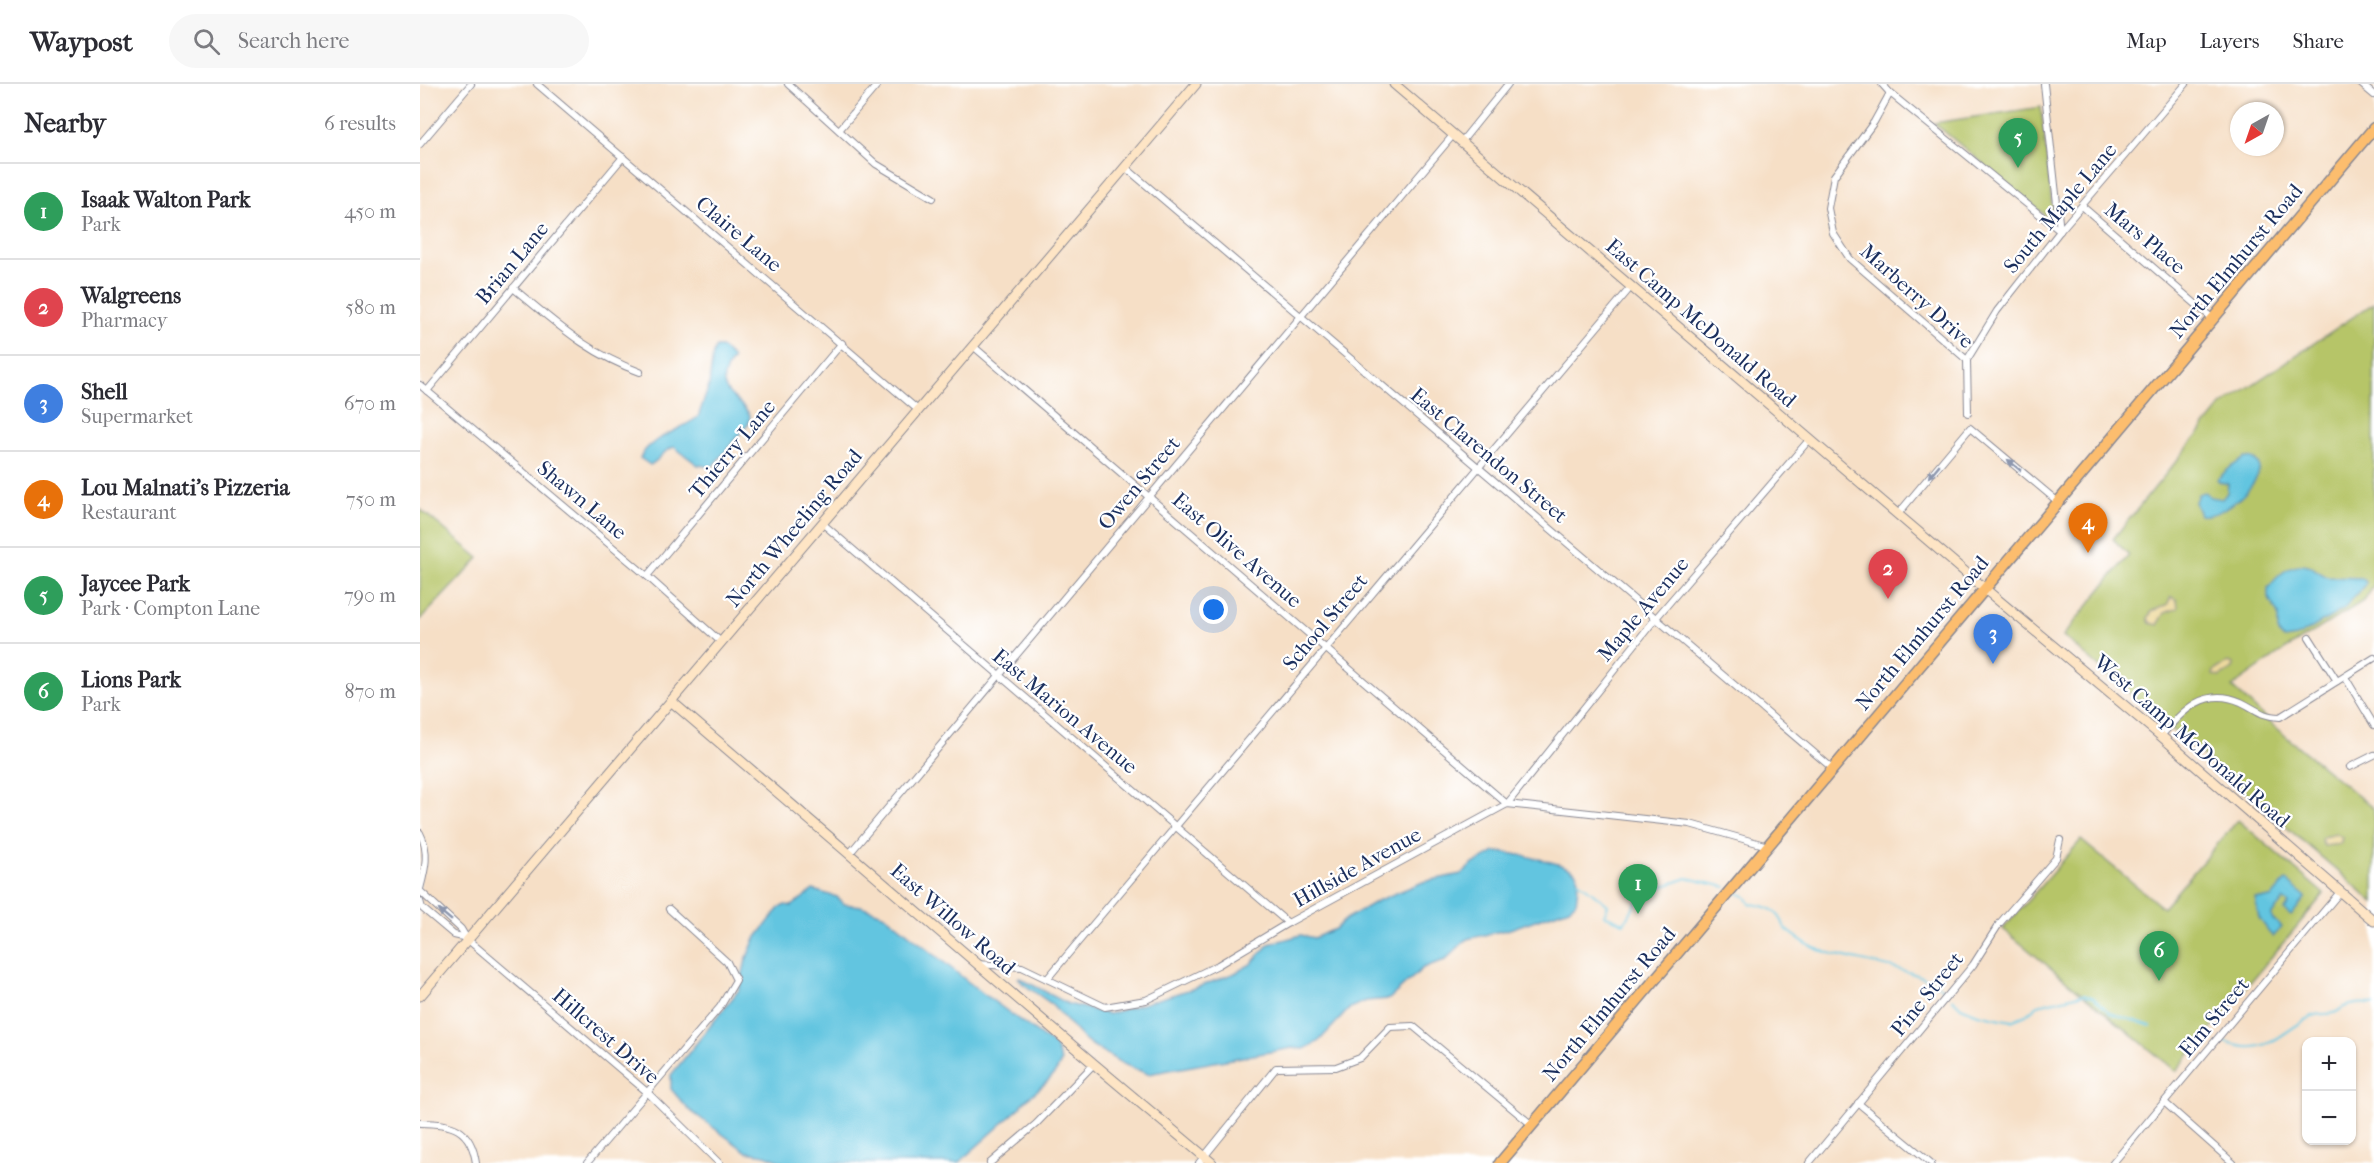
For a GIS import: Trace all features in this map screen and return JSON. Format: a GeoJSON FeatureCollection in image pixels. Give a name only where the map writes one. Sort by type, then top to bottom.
{"type":"FeatureCollection","features":[{"type":"Feature","properties":{"kind":"main road","name":"North Wheeling Road"},"geometry":{"type":"LineString","coordinates":[[420,996],[1196,84]]}},
{"type":"Feature","properties":{"kind":"main road","name":"East Camp McDonald Road"},"geometry":{"type":"LineString","coordinates":[[1394,84],[1985,590]]}},
{"type":"Feature","properties":{"kind":"main road","name":"North Elmhurst Road"},"geometry":{"type":"LineString","coordinates":[[1500,1163],[2374,128]]}},
{"type":"Feature","properties":{"kind":"main road","name":"West Camp McDonald Road"},"geometry":{"type":"LineString","coordinates":[[1985,590],[2161,736],[2374,921]]}},
{"type":"Feature","properties":{"kind":"main road","name":"East Willow Road"},"geometry":{"type":"LineString","coordinates":[[671,701],[1094,1064],[1201,1160],[1212,1163]]}},
{"type":"Feature","properties":{"kind":"street"},"geometry":{"type":"LineString","coordinates":[[420,144],[471,84]]}},
{"type":"Feature","properties":{"kind":"street","name":"Claire Lane"},"geometry":{"type":"LineString","coordinates":[[537,84],[918,410]]}},
{"type":"Feature","properties":{"kind":"street"},"geometry":{"type":"LineString","coordinates":[[788,84],[840,129],[876,165],[933,198]]}},
{"type":"Feature","properties":{"kind":"street"},"geometry":{"type":"LineString","coordinates":[[840,129],[878,84]]}},
{"type":"Feature","properties":{"kind":"street","name":"Owen Street"},"geometry":{"type":"LineString","coordinates":[[850,853],[1301,317],[1458,137],[1508,84]]}},
{"type":"Feature","properties":{"kind":"street"},"geometry":{"type":"LineString","coordinates":[[1882,84],[1890,93],[2060,231]]}},
{"type":"Feature","properties":{"kind":"street"},"geometry":{"type":"LineString","coordinates":[[2044,84],[2060,231]]}},
{"type":"Feature","properties":{"kind":"street","name":"South Maple Lane"},"geometry":{"type":"LineString","coordinates":[[1967,360],[1997,311],[2060,231],[2186,84]]}},
{"type":"Feature","properties":{"kind":"street"},"geometry":{"type":"LineString","coordinates":[[2361,84],[2374,95]]}},
{"type":"Feature","properties":{"kind":"street","name":"Marberry Drive"},"geometry":{"type":"LineString","coordinates":[[1890,93],[1874,122],[1834,176],[1828,208],[1833,233],[1850,259],[1967,360],[1968,413]]}},
{"type":"Feature","properties":{"kind":"street","name":"Brian Lane"},"geometry":{"type":"LineString","coordinates":[[427,391],[623,158]]}},
{"type":"Feature","properties":{"kind":"street","name":"East Clarendon Street"},"geometry":{"type":"LineString","coordinates":[[1125,167],[1832,768]]}},
{"type":"Feature","properties":{"kind":"street","name":"Mars Place"},"geometry":{"type":"LineString","coordinates":[[2082,206],[2213,319]]}},
{"type":"Feature","properties":{"kind":"street","name":"School Street"},"geometry":{"type":"LineString","coordinates":[[1047,979],[1631,287]]}},
{"type":"Feature","properties":{"kind":"street"},"geometry":{"type":"LineString","coordinates":[[513,288],[576,340],[610,361],[640,372]]}},
{"type":"Feature","properties":{"kind":"street","name":"Thierry Lane"},"geometry":{"type":"LineString","coordinates":[[647,576],[842,343]]}},
{"type":"Feature","properties":{"kind":"street","name":"East Olive Avenue"},"geometry":{"type":"LineString","coordinates":[[973,346],[1507,804]]}},
{"type":"Feature","properties":{"kind":"street","name":"Shawn Lane"},"geometry":{"type":"LineString","coordinates":[[420,385],[647,576],[721,642]]}},
{"type":"Feature","properties":{"kind":"street"},"geometry":{"type":"LineString","coordinates":[[1898,514],[1970,428],[2057,501]]}},
{"type":"Feature","properties":{"kind":"street","name":"Maple Avenue"},"geometry":{"type":"LineString","coordinates":[[1507,804],[1656,618],[1809,440]]}},
{"type":"Feature","properties":{"kind":"street","name":"East Marion Avenue"},"geometry":{"type":"LineString","coordinates":[[822,523],[1288,923]]}},
{"type":"Feature","properties":{"kind":"street"},"geometry":{"type":"LineString","coordinates":[[2309,637],[2337,681]]}},
{"type":"Feature","properties":{"kind":"street"},"geometry":{"type":"LineString","coordinates":[[2161,736],[2184,710],[2199,700],[2220,698],[2240,702],[2265,716],[2280,717],[2374,658]]}},
{"type":"Feature","properties":{"kind":"street"},"geometry":{"type":"LineString","coordinates":[[2345,677],[2374,725]]}},
{"type":"Feature","properties":{"kind":"street"},"geometry":{"type":"LineString","coordinates":[[2350,767],[2374,755]]}},
{"type":"Feature","properties":{"kind":"street"},"geometry":{"type":"LineString","coordinates":[[1507,804],[1690,824],[1768,846]]}},
{"type":"Feature","properties":{"kind":"street","name":"Hillside Avenue"},"geometry":{"type":"LineString","coordinates":[[977,964],[1022,968],[1105,1007],[1146,1000],[1218,965],[1288,923],[1507,804]]}},
{"type":"Feature","properties":{"kind":"street"},"geometry":{"type":"LineString","coordinates":[[420,833],[424,841],[427,863],[420,892],[461,928],[467,939]]}},
{"type":"Feature","properties":{"kind":"street","name":"Pine Street"},"geometry":{"type":"LineString","coordinates":[[1809,1163],[1973,965],[1999,924],[2055,858],[2060,840]]}},
{"type":"Feature","properties":{"kind":"street","name":"Elm Street"},"geometry":{"type":"LineString","coordinates":[[2113,1163],[2340,892]]}},
{"type":"Feature","properties":{"kind":"street"},"geometry":{"type":"LineString","coordinates":[[420,901],[422,908],[454,935],[467,939]]}},
{"type":"Feature","properties":{"kind":"street"},"geometry":{"type":"LineString","coordinates":[[587,1163],[720,1007],[736,980],[727,962],[669,909]]}},
{"type":"Feature","properties":{"kind":"street","name":"Hillcrest Drive"},"geometry":{"type":"LineString","coordinates":[[467,939],[647,1092],[719,1163]]}},
{"type":"Feature","properties":{"kind":"street"},"geometry":{"type":"LineString","coordinates":[[1201,1160],[1276,1068],[1336,1067],[1360,1058],[1390,1027],[1413,1026],[1532,1125]]}},
{"type":"Feature","properties":{"kind":"street"},"geometry":{"type":"LineString","coordinates":[[990,1163],[1036,1124],[1094,1064]]}},
{"type":"Feature","properties":{"kind":"street"},"geometry":{"type":"LineString","coordinates":[[2164,1102],[2233,1163]]}},
{"type":"Feature","properties":{"kind":"street"},"geometry":{"type":"LineString","coordinates":[[1858,1103],[1931,1163]]}},
{"type":"Feature","properties":{"kind":"street"},"geometry":{"type":"LineString","coordinates":[[420,1124],[442,1124],[464,1132],[474,1147],[476,1163]]}},
{"type":"Feature","properties":{"kind":"green space"},"geometry":{"type":"Polygon","coordinates":[[[2041,107],[2053,214],[2047,217],[1934,123],[2041,107]]]}},
{"type":"Feature","properties":{"kind":"green space"},"geometry":{"type":"Polygon","coordinates":[[[2374,303],[2374,585],[2365,600],[2286,649],[2232,687],[2277,729],[2374,809],[2374,902],[2063,636],[2129,555],[2113,539],[2222,405],[2374,303]]]}},
{"type":"Feature","properties":{"kind":"green space"},"geometry":{"type":"Polygon","coordinates":[[[420,509],[479,558],[420,620],[420,509]]]}},
{"type":"Feature","properties":{"kind":"green space"},"geometry":{"type":"Polygon","coordinates":[[[2238,820],[2324,894],[2176,1071],[2003,929],[2081,840],[2163,908],[2238,820]]]}},
{"type":"Feature","properties":{"kind":"sand"},"geometry":{"type":"Polygon","coordinates":[[[2171,597],[2177,600],[2178,608],[2165,613],[2158,625],[2150,623],[2148,618],[2152,611],[2167,605],[2171,597]]]}},
{"type":"Feature","properties":{"kind":"sand"},"geometry":{"type":"Polygon","coordinates":[[[2228,662],[2234,664],[2233,669],[2219,677],[2213,675],[2214,671],[2228,662]]]}},
{"type":"Feature","properties":{"kind":"sand"},"geometry":{"type":"Polygon","coordinates":[[[2336,834],[2342,838],[2340,844],[2324,846],[2321,840],[2323,837],[2336,834]]]}},
{"type":"Feature","properties":{"kind":"water"},"geometry":{"type":"Polygon","coordinates":[[[716,347],[721,347],[733,358],[726,369],[724,384],[750,415],[749,423],[712,467],[698,465],[674,447],[650,465],[640,458],[650,445],[698,417],[709,386],[713,353],[716,347]]]}},
{"type":"Feature","properties":{"kind":"water"},"geometry":{"type":"Polygon","coordinates":[[[2245,458],[2256,461],[2259,468],[2257,477],[2249,488],[2226,508],[2212,514],[2200,515],[2195,502],[2198,494],[2204,492],[2211,497],[2222,499],[2227,493],[2228,484],[2217,479],[2245,458]]]}},
{"type":"Feature","properties":{"kind":"water"},"geometry":{"type":"Polygon","coordinates":[[[2304,565],[2327,577],[2362,578],[2366,582],[2365,586],[2344,609],[2297,637],[2284,639],[2278,633],[2278,614],[2268,597],[2268,588],[2283,572],[2304,565]]]}},
{"type":"Feature","properties":{"kind":"water"},"geometry":{"type":"Polygon","coordinates":[[[1495,852],[1538,859],[1571,869],[1576,873],[1578,879],[1576,902],[1569,908],[1510,929],[1467,939],[1445,960],[1423,968],[1389,999],[1366,1001],[1350,1008],[1318,1042],[1304,1049],[1292,1048],[1148,1074],[1123,1064],[1085,1041],[1050,1003],[1022,983],[1018,977],[1068,1004],[1109,1014],[1198,987],[1235,973],[1251,964],[1269,944],[1301,935],[1314,938],[1335,929],[1346,919],[1377,901],[1423,882],[1461,874],[1473,864],[1495,852]]]}},
{"type":"Feature","properties":{"kind":"water"},"geometry":{"type":"Polygon","coordinates":[[[2286,880],[2306,897],[2291,916],[2284,910],[2289,904],[2284,900],[2272,914],[2272,919],[2282,927],[2273,937],[2259,918],[2255,898],[2271,898],[2286,880]]]}},
{"type":"Feature","properties":{"kind":"water"},"geometry":{"type":"Polygon","coordinates":[[[813,890],[837,897],[844,904],[861,906],[885,915],[977,989],[1055,1046],[1061,1061],[1054,1073],[1022,1106],[958,1163],[785,1163],[765,1155],[747,1152],[688,1109],[671,1089],[671,1075],[739,990],[746,960],[754,941],[779,908],[785,905],[792,906],[813,890]]]}},
{"type":"Feature","properties":{"kind":"waterway"},"geometry":{"type":"LineString","coordinates":[[1577,880],[1608,905],[1604,915],[1624,923],[1642,894],[1687,878],[1726,887]]}},
{"type":"Feature","properties":{"kind":"waterway"},"geometry":{"type":"LineString","coordinates":[[1735,892],[1745,896],[1751,904],[1773,911],[1786,929],[1814,948],[1920,976],[1934,982],[1944,990]]}},
{"type":"Feature","properties":{"kind":"waterway"},"geometry":{"type":"LineString","coordinates":[[1953,999],[1961,1007],[1978,1014],[2011,1021],[2026,1015],[2038,1005],[2084,994],[2094,998],[2110,1013],[2151,1026]]}},
{"type":"Feature","properties":{"kind":"waterway"},"geometry":{"type":"LineString","coordinates":[[2223,1041],[2238,1046],[2261,1046],[2280,1037],[2312,1016],[2334,1013],[2354,1004],[2374,1004]]}},
{"type":"Feature","properties":{"kind":"place","name":"Jaycee Park"},"geometry":{"type":"Point","coordinates":[2018,168]}},
{"type":"Feature","properties":{"kind":"place","name":"Lou Malnati's Pizzeria"},"geometry":{"type":"Point","coordinates":[2088,553]}},
{"type":"Feature","properties":{"kind":"place","name":"Walgreens"},"geometry":{"type":"Point","coordinates":[1888,599]}},
{"type":"Feature","properties":{"kind":"place","name":"Shell"},"geometry":{"type":"Point","coordinates":[1993,664]}},
{"type":"Feature","properties":{"kind":"place","name":"Isaak Walton Park"},"geometry":{"type":"Point","coordinates":[1638,914]}},
{"type":"Feature","properties":{"kind":"place","name":"Lions Park"},"geometry":{"type":"Point","coordinates":[2159,981]}}]}
